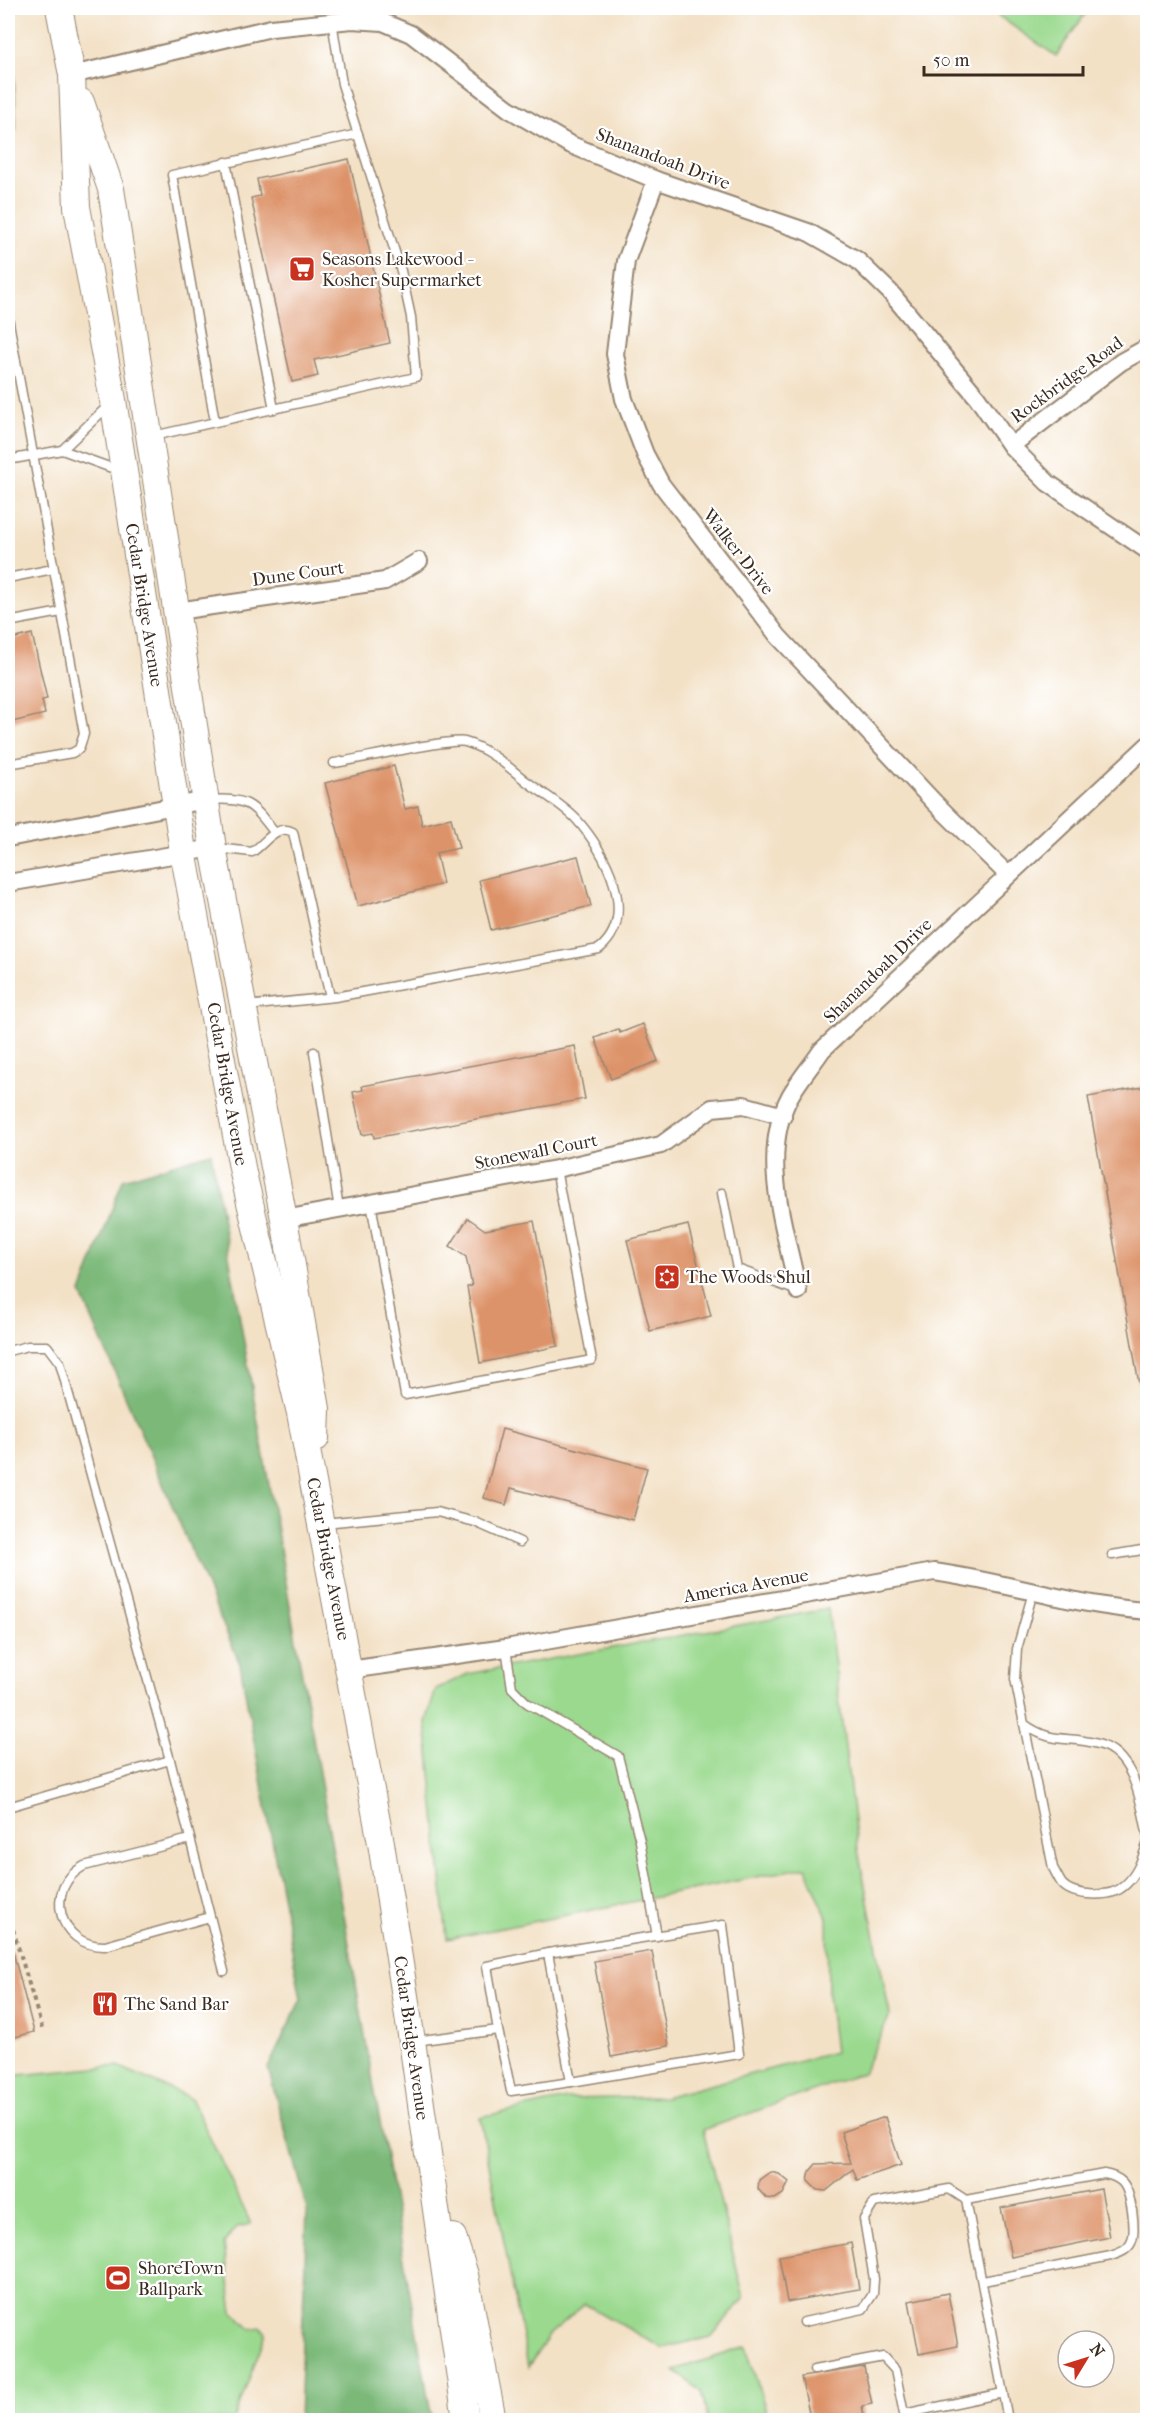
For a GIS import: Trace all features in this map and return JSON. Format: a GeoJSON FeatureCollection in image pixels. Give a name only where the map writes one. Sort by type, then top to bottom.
{"type":"FeatureCollection","features":[{"type":"Feature","properties":{"kind":"main road","name":"Cedar Bridge Avenue"},"geometry":{"type":"LineString","coordinates":[[59,8],[72,75],[77,207],[113,400],[175,805],[243,1173],[300,1413],[385,1866],[466,2421]]}},
{"type":"Feature","properties":{"kind":"main road"},"geometry":{"type":"LineString","coordinates":[[72,75],[111,189],[213,848],[284,1219],[317,1409],[313,1480]]}},
{"type":"Feature","properties":{"kind":"main road","name":"Cedar Bridge Avenue"},"geometry":{"type":"LineString","coordinates":[[429,2156],[465,2275],[493,2421]]}},
{"type":"Feature","properties":{"kind":"street","name":"Shanandoah Drive"},"geometry":{"type":"LineString","coordinates":[[72,75],[271,28],[332,21],[383,22],[411,34],[509,109],[569,144],[656,180],[808,232],[857,260],[890,292],[977,397],[1011,446],[1047,483],[1148,551]]}},
{"type":"Feature","properties":{"kind":"street","name":"Walker Drive"},"geometry":{"type":"LineString","coordinates":[[656,180],[626,261],[615,354],[624,399],[645,454],[661,484],[778,636],[935,803],[1007,874]]}},
{"type":"Feature","properties":{"kind":"street","name":"Rockbridge Road"},"geometry":{"type":"LineString","coordinates":[[1011,446],[1121,362],[1148,347]]}},
{"type":"Feature","properties":{"kind":"street","name":"Dune Court"},"geometry":{"type":"LineString","coordinates":[[177,610],[385,581],[419,561]]}},
{"type":"Feature","properties":{"kind":"street","name":"Shanandoah Drive"},"geometry":{"type":"LineString","coordinates":[[798,1291],[775,1178],[776,1138],[790,1097],[822,1050],[1007,874],[1148,745]]}},
{"type":"Feature","properties":{"kind":"street"},"geometry":{"type":"LineString","coordinates":[[8,838],[206,800]]}},
{"type":"Feature","properties":{"kind":"street"},"geometry":{"type":"LineString","coordinates":[[8,884],[183,851],[213,848]]}},
{"type":"Feature","properties":{"kind":"street","name":"Stonewall Court"},"geometry":{"type":"LineString","coordinates":[[284,1219],[556,1169],[661,1145],[712,1108],[744,1105],[783,1116]]}},
{"type":"Feature","properties":{"kind":"street","name":"America Avenue"},"geometry":{"type":"LineString","coordinates":[[349,1670],[506,1648],[934,1572],[986,1579],[1107,1608],[1148,1611]]}},
{"type":"Feature","properties":{"kind":"lane"},"geometry":{"type":"LineString","coordinates":[[150,437],[416,377],[411,317],[401,271],[342,84],[332,21]]}},
{"type":"Feature","properties":{"kind":"lane"},"geometry":{"type":"LineString","coordinates":[[215,422],[172,175],[358,134]]}},
{"type":"Feature","properties":{"kind":"lane"},"geometry":{"type":"LineString","coordinates":[[226,162],[274,409]]}},
{"type":"Feature","properties":{"kind":"lane"},"geometry":{"type":"LineString","coordinates":[[8,317],[83,741],[72,753],[8,764]]}},
{"type":"Feature","properties":{"kind":"lane"},"geometry":{"type":"LineString","coordinates":[[62,450],[113,400]]}},
{"type":"Feature","properties":{"kind":"lane"},"geometry":{"type":"LineString","coordinates":[[8,460],[62,450],[123,472]]}},
{"type":"Feature","properties":{"kind":"lane"},"geometry":{"type":"LineString","coordinates":[[8,578],[53,569]]}},
{"type":"Feature","properties":{"kind":"lane"},"geometry":{"type":"LineString","coordinates":[[8,622],[61,612]]}},
{"type":"Feature","properties":{"kind":"lane"},"geometry":{"type":"LineString","coordinates":[[242,1006],[330,997],[599,949],[610,940],[615,930],[617,907],[609,864],[576,820],[489,752],[462,741],[334,763]]}},
{"type":"Feature","properties":{"kind":"lane"},"geometry":{"type":"LineString","coordinates":[[206,800],[237,799],[254,806],[274,832]]}},
{"type":"Feature","properties":{"kind":"lane"},"geometry":{"type":"LineString","coordinates":[[213,848],[252,852],[274,832],[289,830],[293,832],[330,997]]}},
{"type":"Feature","properties":{"kind":"lane"},"geometry":{"type":"LineString","coordinates":[[314,1052],[339,1209]]}},
{"type":"Feature","properties":{"kind":"lane"},"geometry":{"type":"LineString","coordinates":[[370,1203],[405,1395],[592,1360],[556,1169]]}},
{"type":"Feature","properties":{"kind":"lane"},"geometry":{"type":"LineString","coordinates":[[723,1193],[737,1269],[798,1291]]}},
{"type":"Feature","properties":{"kind":"lane"},"geometry":{"type":"LineString","coordinates":[[8,1351],[28,1346],[47,1346],[60,1363],[170,1760],[224,1971]]}},
{"type":"Feature","properties":{"kind":"lane"},"geometry":{"type":"LineString","coordinates":[[321,1523],[436,1512],[475,1522],[520,1542]]}},
{"type":"Feature","properties":{"kind":"lane"},"geometry":{"type":"LineString","coordinates":[[1112,1555],[1148,1549]]}},
{"type":"Feature","properties":{"kind":"lane"},"geometry":{"type":"LineString","coordinates":[[1033,1592],[1017,1648],[1015,1679],[1053,1868],[1063,1885],[1078,1893],[1107,1893],[1123,1888],[1139,1868],[1148,1842]]}},
{"type":"Feature","properties":{"kind":"lane"},"geometry":{"type":"LineString","coordinates":[[506,1648],[512,1688],[527,1703],[618,1756],[640,1841],[657,1936]]}},
{"type":"Feature","properties":{"kind":"lane"},"geometry":{"type":"LineString","coordinates":[[1024,1724],[1041,1736],[1100,1744],[1124,1761],[1138,1787],[1148,1837]]}},
{"type":"Feature","properties":{"kind":"lane"},"geometry":{"type":"LineString","coordinates":[[8,1807],[170,1760]]}},
{"type":"Feature","properties":{"kind":"lane"},"geometry":{"type":"LineString","coordinates":[[190,1839],[84,1866],[72,1872],[60,1890],[61,1911],[64,1922],[76,1938],[84,1944],[94,1946],[105,1946],[210,1917]]}},
{"type":"Feature","properties":{"kind":"lane"},"geometry":{"type":"LineString","coordinates":[[723,1925],[738,2054],[511,2091],[487,1966],[548,1953],[657,1936],[723,1925]]}},
{"type":"Feature","properties":{"kind":"lane"},"geometry":{"type":"LineString","coordinates":[[548,1953],[572,2082]]}},
{"type":"Feature","properties":{"kind":"lane"},"geometry":{"type":"LineString","coordinates":[[412,2041],[498,2030]]}},
{"type":"Feature","properties":{"kind":"lane"},"geometry":{"type":"LineString","coordinates":[[804,2322],[863,2309],[873,2294],[874,2279],[864,2219],[874,2203],[949,2189],[966,2200],[1104,2174],[1122,2182],[1127,2190],[1134,2226],[1131,2243],[1121,2253],[984,2281]]}},
{"type":"Feature","properties":{"kind":"lane"},"geometry":{"type":"LineString","coordinates":[[966,2200],[984,2281],[1008,2421]]}},
{"type":"Feature","properties":{"kind":"lane"},"geometry":{"type":"LineString","coordinates":[[814,2370],[883,2357],[895,2370],[905,2417],[1003,2393]]}},
{"type":"Feature","properties":{"kind":"path"},"geometry":{"type":"LineString","coordinates":[[8,1912],[43,2032]]}},
{"type":"Feature","properties":{"kind":"green space"},"geometry":{"type":"Polygon","coordinates":[[[987,8],[1076,8],[1085,14],[1056,56],[987,8]]]}},
{"type":"Feature","properties":{"kind":"green space"},"geometry":{"type":"Polygon","coordinates":[[[12,20],[16,130],[8,132],[8,21],[12,20]]]}},
{"type":"Feature","properties":{"kind":"green space"},"geometry":{"type":"Polygon","coordinates":[[[211,1153],[432,2420],[299,2420],[307,2210],[268,2068],[301,1999],[240,1664],[81,1293],[123,1179],[211,1153]]]}},
{"type":"Feature","properties":{"kind":"green space"},"geometry":{"type":"Polygon","coordinates":[[[828,1609],[857,1845],[890,2015],[863,2073],[703,2130],[744,2299],[711,2337],[662,2348],[585,2304],[550,2334],[528,2367],[480,2117],[567,2099],[664,2097],[835,2052],[828,1995],[827,1918],[806,1867],[447,1939],[426,1722],[436,1689],[468,1674],[828,1609]]]}},
{"type":"Feature","properties":{"kind":"green space","name":"ShoreTown Ballpark"},"geometry":{"type":"Polygon","coordinates":[[[118,2066],[191,2098],[251,2224],[237,2227],[224,2244],[233,2312],[250,2329],[261,2327],[266,2333],[234,2420],[8,2420],[8,2076],[118,2066]]]}},
{"type":"Feature","properties":{"kind":"green space"},"geometry":{"type":"Polygon","coordinates":[[[746,2347],[769,2420],[708,2420],[701,2391],[674,2370],[746,2347]]]}},
{"type":"Feature","properties":{"kind":"building"},"geometry":{"type":"Polygon","coordinates":[[[349,159],[390,343],[314,360],[318,376],[292,382],[251,198],[260,196],[257,179],[349,159]]]}},
{"type":"Feature","properties":{"kind":"building"},"geometry":{"type":"Polygon","coordinates":[[[32,634],[47,699],[42,700],[45,714],[8,723],[8,640],[32,634]]]}},
{"type":"Feature","properties":{"kind":"building"},"geometry":{"type":"Polygon","coordinates":[[[394,766],[405,809],[418,806],[422,825],[451,818],[459,848],[436,853],[443,884],[358,906],[325,783],[394,766]]]}},
{"type":"Feature","properties":{"kind":"building"},"geometry":{"type":"Polygon","coordinates":[[[578,856],[591,906],[491,930],[479,880],[578,856]]]}},
{"type":"Feature","properties":{"kind":"building"},"geometry":{"type":"Polygon","coordinates":[[[643,1024],[658,1061],[611,1079],[595,1038],[618,1029],[620,1033],[643,1024]]]}},
{"type":"Feature","properties":{"kind":"building"},"geometry":{"type":"Polygon","coordinates":[[[575,1046],[585,1099],[374,1138],[373,1133],[362,1135],[353,1092],[363,1090],[362,1086],[575,1046]]]}},
{"type":"Feature","properties":{"kind":"building"},"geometry":{"type":"Polygon","coordinates":[[[1148,1086],[1148,1384],[1139,1384],[1088,1097],[1148,1086]]]}},
{"type":"Feature","properties":{"kind":"building"},"geometry":{"type":"Polygon","coordinates":[[[468,1218],[485,1230],[534,1221],[558,1346],[480,1363],[467,1287],[472,1286],[466,1257],[450,1246],[468,1218]]]}},
{"type":"Feature","properties":{"kind":"building"},"geometry":{"type":"Polygon","coordinates":[[[688,1225],[711,1316],[650,1331],[627,1240],[688,1225]]]}},
{"type":"Feature","properties":{"kind":"building"},"geometry":{"type":"Polygon","coordinates":[[[502,1429],[647,1468],[633,1520],[511,1488],[506,1505],[484,1498],[502,1429]]]}},
{"type":"Feature","properties":{"kind":"building"},"geometry":{"type":"Polygon","coordinates":[[[652,1951],[669,2046],[611,2057],[594,1961],[652,1951]]]}},
{"type":"Feature","properties":{"kind":"building"},"geometry":{"type":"Polygon","coordinates":[[[13,1952],[34,2032],[8,2039],[8,1953],[13,1952]]]}},
{"type":"Feature","properties":{"kind":"building"},"geometry":{"type":"Polygon","coordinates":[[[885,2117],[901,2165],[857,2180],[853,2169],[826,2191],[817,2190],[808,2181],[810,2171],[816,2164],[851,2163],[841,2132],[885,2117]]]}},
{"type":"Feature","properties":{"kind":"building"},"geometry":{"type":"Polygon","coordinates":[[[770,2172],[779,2174],[789,2182],[783,2194],[775,2199],[766,2198],[758,2189],[759,2180],[770,2172]]]}},
{"type":"Feature","properties":{"kind":"building"},"geometry":{"type":"Polygon","coordinates":[[[1101,2189],[1110,2237],[1011,2257],[1001,2208],[1101,2189]]]}},
{"type":"Feature","properties":{"kind":"building"},"geometry":{"type":"Polygon","coordinates":[[[851,2243],[859,2289],[787,2302],[779,2256],[851,2243]]]}},
{"type":"Feature","properties":{"kind":"building"},"geometry":{"type":"Polygon","coordinates":[[[948,2293],[958,2346],[919,2354],[909,2301],[948,2293]]]}},
{"type":"Feature","properties":{"kind":"building"},"geometry":{"type":"Polygon","coordinates":[[[864,2367],[872,2404],[862,2406],[865,2421],[811,2421],[801,2377],[864,2367]]]}},
{"type":"Feature","properties":{"kind":"place","name":"Seasons Lakewood - Kosher Supermarket"},"geometry":{"type":"Point","coordinates":[302,269]}},
{"type":"Feature","properties":{"kind":"place","name":"The Woods Shul"},"geometry":{"type":"Point","coordinates":[667,1277]}},
{"type":"Feature","properties":{"kind":"place","name":"The Sand Bar"},"geometry":{"type":"Point","coordinates":[105,2004]}},
{"type":"Feature","properties":{"kind":"place","name":"ShoreTown Ballpark"},"geometry":{"type":"Point","coordinates":[118,2278]}}]}
